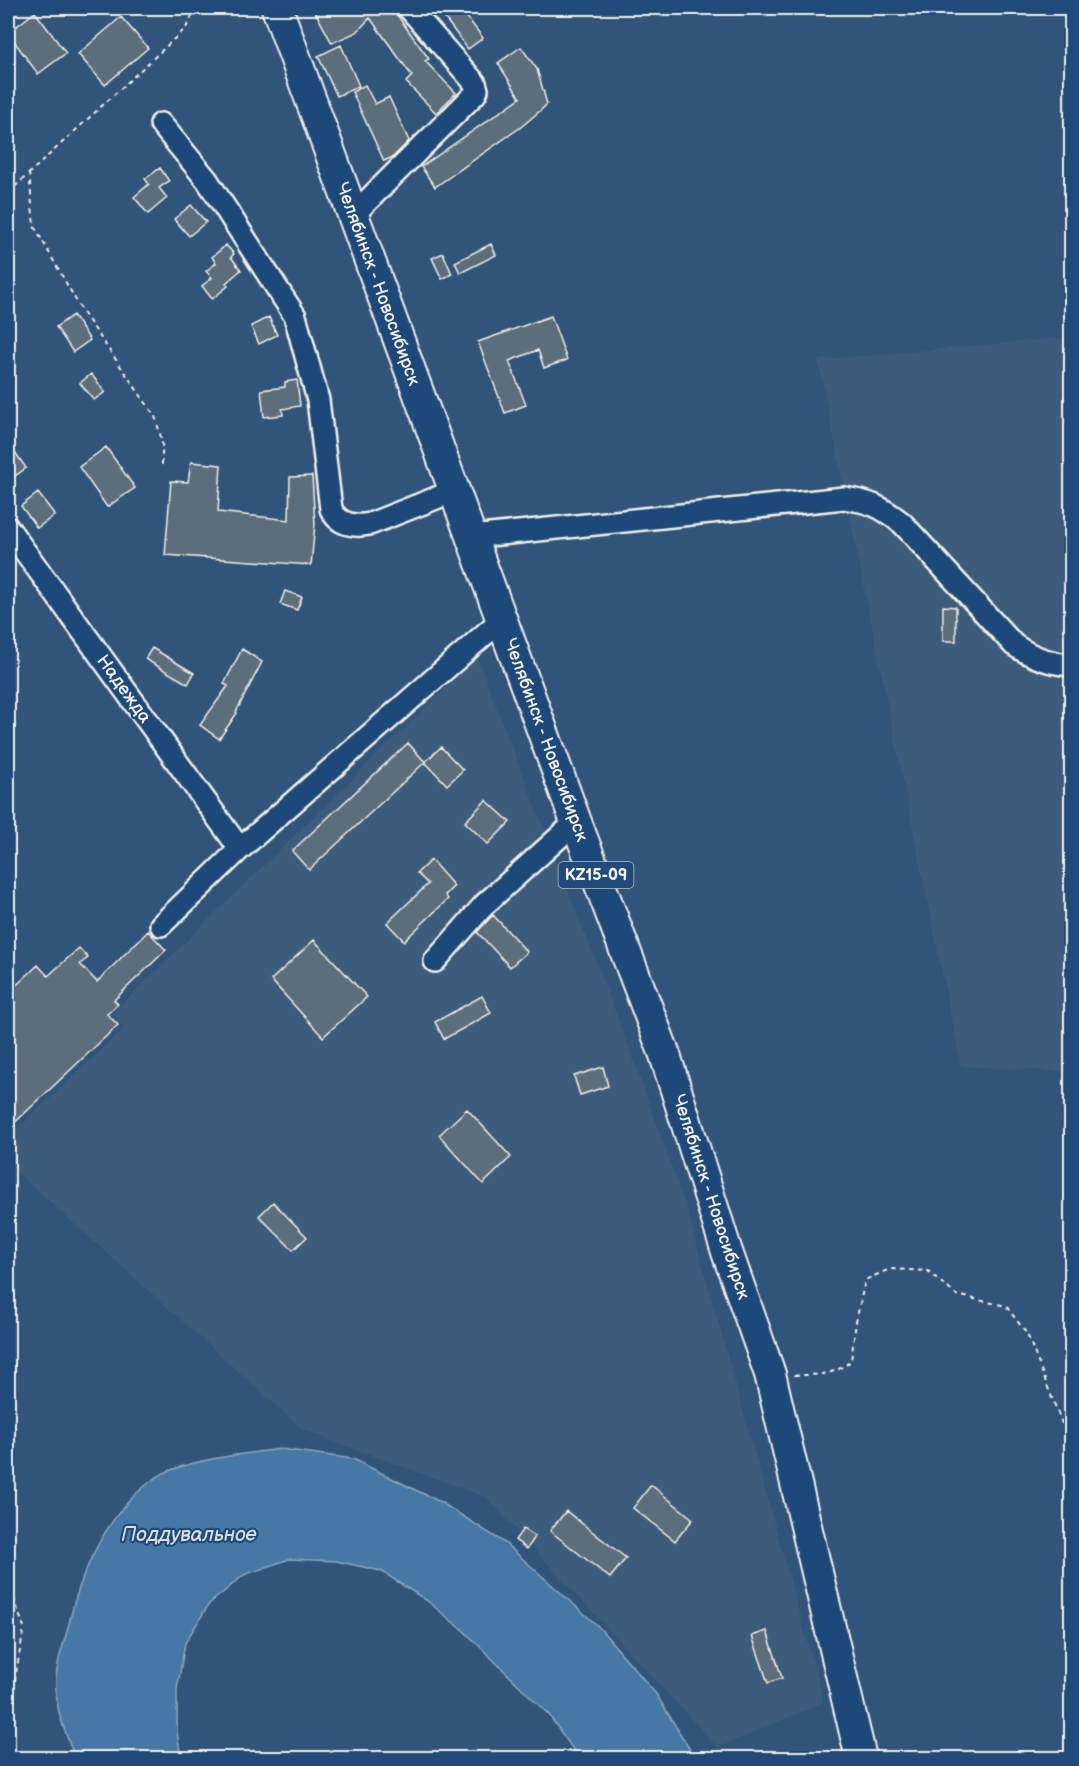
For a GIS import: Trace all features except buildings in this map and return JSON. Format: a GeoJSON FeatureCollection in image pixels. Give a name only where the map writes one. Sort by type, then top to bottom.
{"type":"FeatureCollection","features":[{"type":"Feature","properties":{"kind":"highway","name":"Челябинск - Новосибирск"},"geometry":{"type":"LineString","coordinates":[[277,8],[501,620],[665,1055],[727,1252],[770,1374],[861,1758]]}},
{"type":"Feature","properties":{"kind":"lane"},"geometry":{"type":"LineString","coordinates":[[353,215],[477,90],[475,83],[409,8]]}},
{"type":"Feature","properties":{"kind":"lane"},"geometry":{"type":"LineString","coordinates":[[161,124],[207,180],[295,316],[318,400],[331,509],[334,517],[348,524],[370,525],[454,491]]}},
{"type":"Feature","properties":{"kind":"lane"},"geometry":{"type":"LineString","coordinates":[[471,537],[844,498],[864,501],[882,507],[902,523],[1014,645],[1028,655],[1046,662],[1071,665]]}},
{"type":"Feature","properties":{"kind":"lane","name":"Надежда"},"geometry":{"type":"LineString","coordinates":[[11,540],[240,849]]}},
{"type":"Feature","properties":{"kind":"lane"},"geometry":{"type":"LineString","coordinates":[[161,925],[240,849],[501,620]]}},
{"type":"Feature","properties":{"kind":"lane"},"geometry":{"type":"LineString","coordinates":[[435,961],[485,904],[576,822]]}},
{"type":"Feature","properties":{"kind":"path"},"geometry":{"type":"LineString","coordinates":[[8,193],[186,28],[196,8]]}},
{"type":"Feature","properties":{"kind":"path"},"geometry":{"type":"LineString","coordinates":[[29,173],[34,226],[82,311],[155,416],[162,441],[162,468]]}},
{"type":"Feature","properties":{"kind":"path"},"geometry":{"type":"LineString","coordinates":[[770,1374],[817,1376],[840,1370],[851,1361],[865,1280],[890,1269],[928,1271],[956,1295],[1006,1306],[1027,1334],[1071,1449]]}},
{"type":"Feature","properties":{"kind":"path"},"geometry":{"type":"LineString","coordinates":[[8,1581],[24,1628],[12,1696],[8,1704]]}},
{"type":"Feature","properties":{"kind":"shaded area"},"geometry":{"type":"Polygon","coordinates":[[[1071,337],[1071,1072],[961,1066],[818,360],[1071,337]]]}},
{"type":"Feature","properties":{"kind":"shaded area"},"geometry":{"type":"Polygon","coordinates":[[[477,657],[632,1055],[688,1213],[824,1702],[718,1748],[486,1497],[303,1430],[8,1164],[8,1138],[124,1028],[112,1014],[477,657]]]}},
{"type":"Feature","properties":{"kind":"water","name":"Поддувальное"},"geometry":{"type":"Polygon","coordinates":[[[281,1449],[353,1459],[442,1503],[505,1543],[598,1626],[656,1694],[695,1758],[579,1758],[549,1715],[464,1631],[426,1600],[381,1571],[336,1561],[289,1559],[244,1575],[209,1604],[185,1643],[177,1689],[177,1732],[181,1758],[63,1758],[62,1756],[72,1750],[56,1699],[58,1661],[81,1582],[106,1531],[142,1488],[168,1471],[217,1458],[281,1449]]]}}]}
